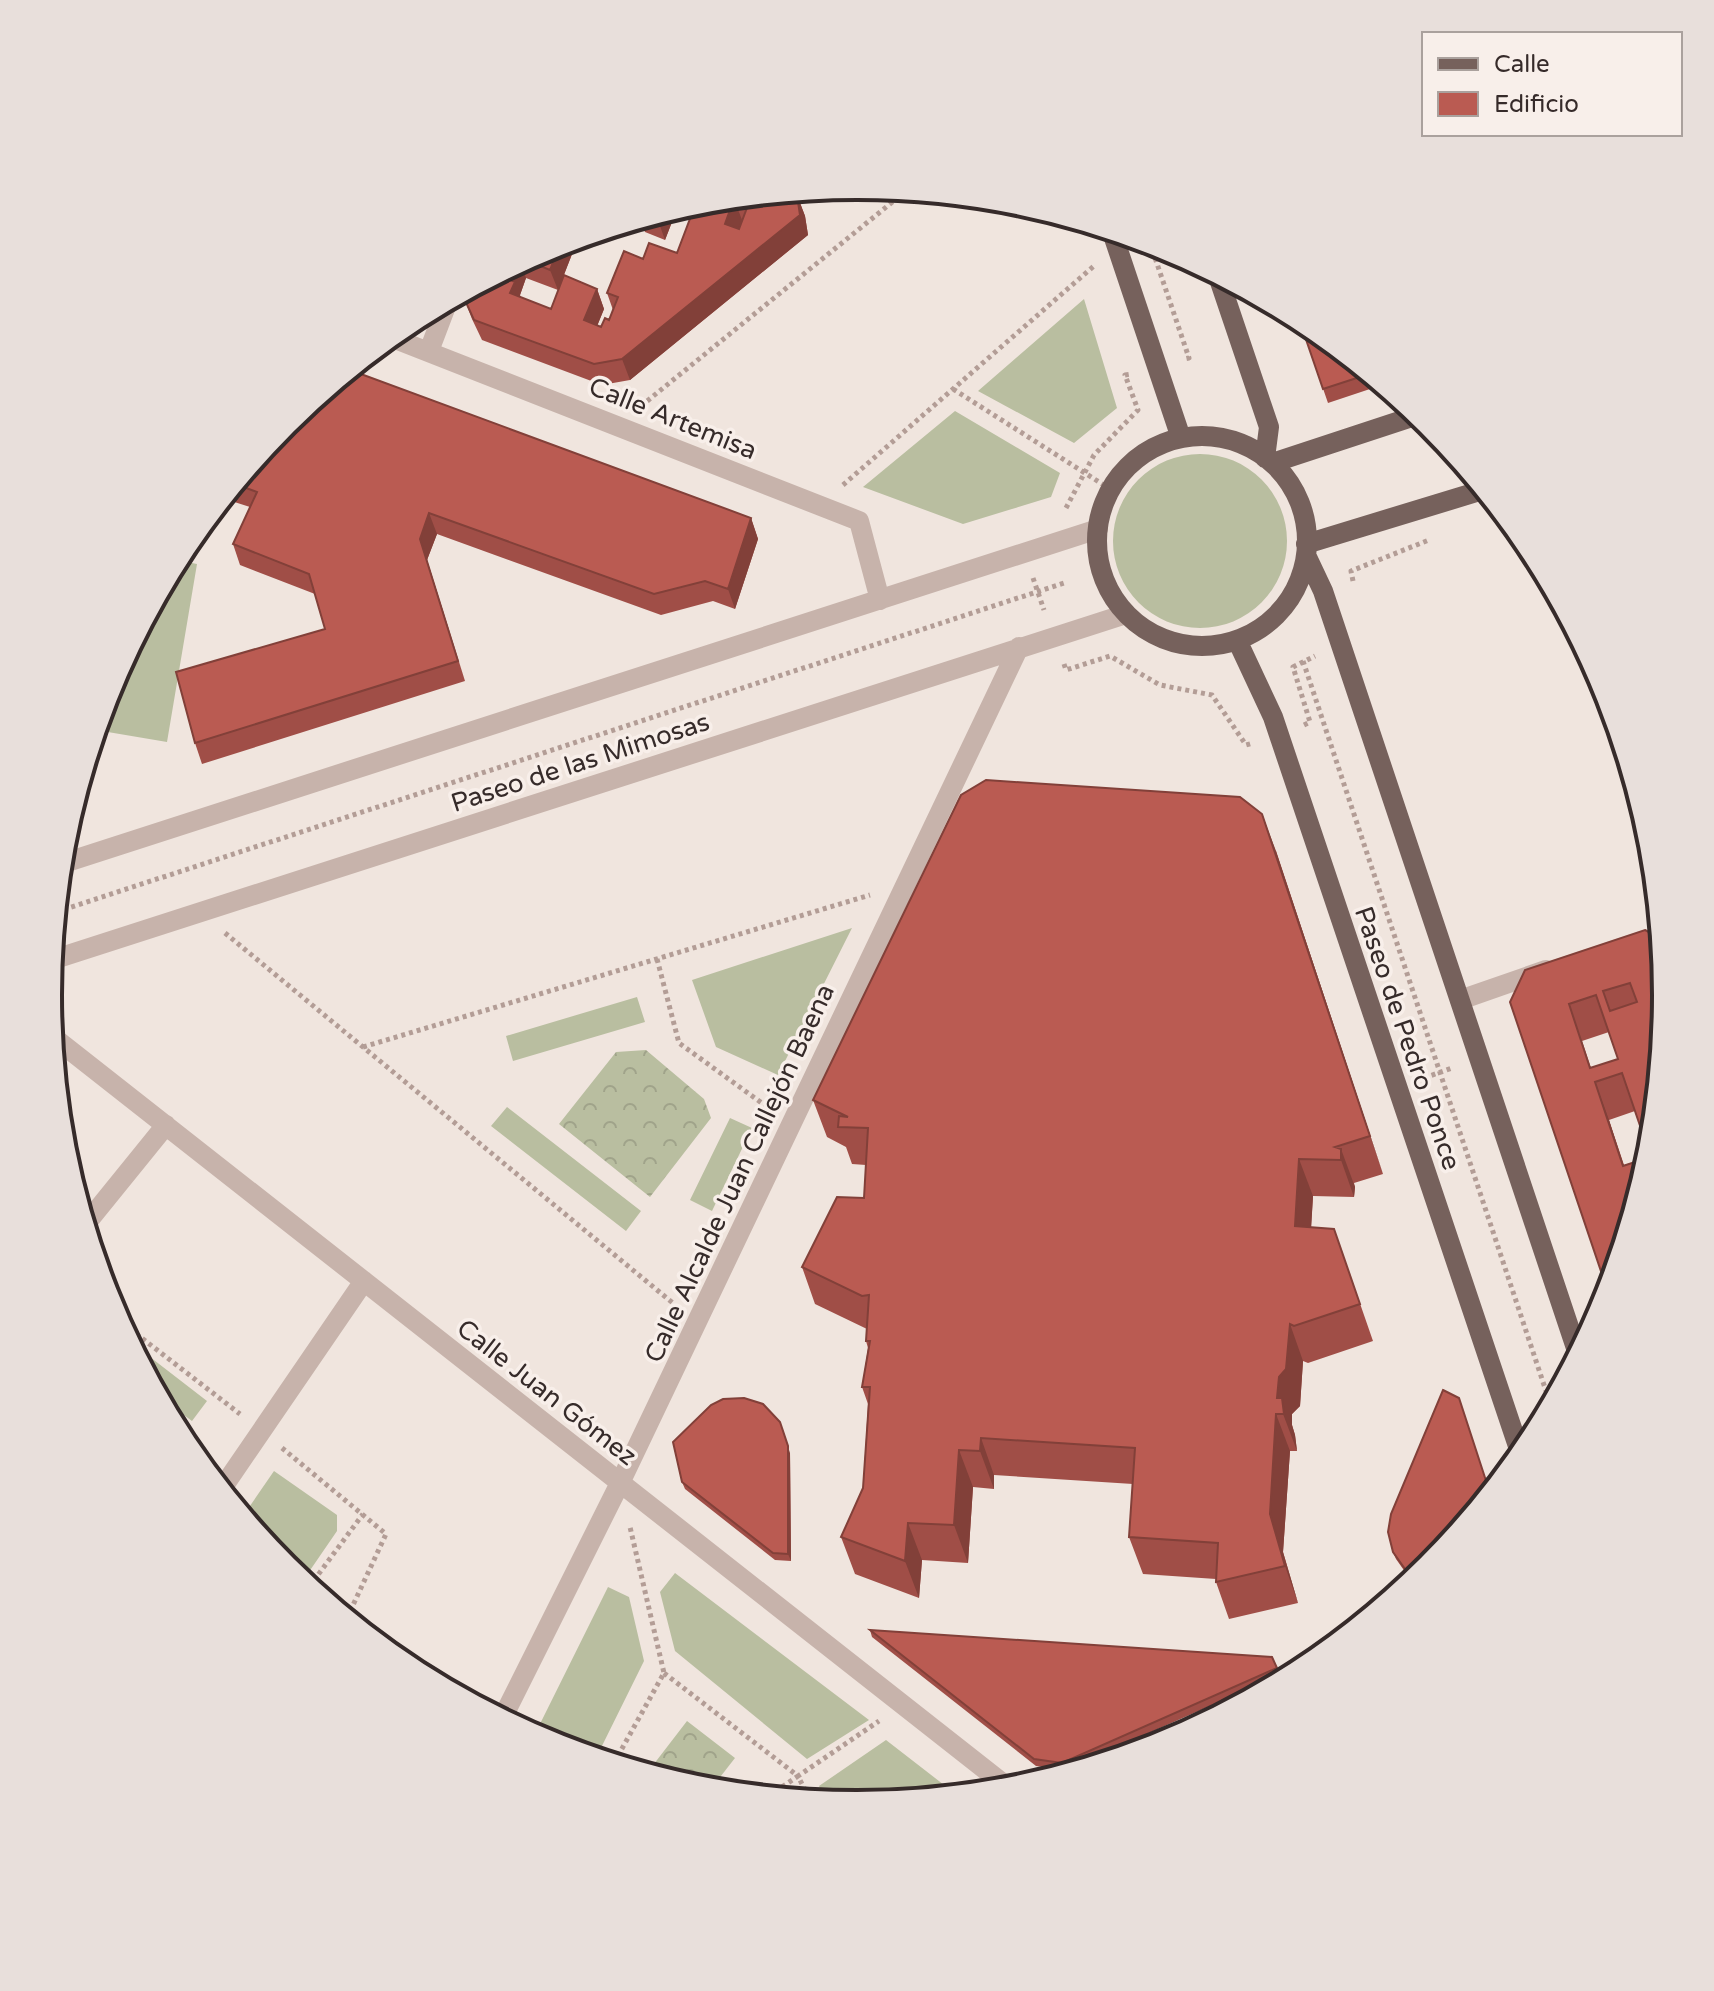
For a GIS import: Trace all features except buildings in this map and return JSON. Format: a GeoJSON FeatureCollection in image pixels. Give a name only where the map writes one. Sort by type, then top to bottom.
{"type":"FeatureCollection","features":[{"type":"Feature","properties":{"kind":"main road"},"geometry":{"type":"LineString","coordinates":[[1116,244],[1181,438]]}},
{"type":"Feature","properties":{"kind":"main road"},"geometry":{"type":"LineString","coordinates":[[1223,290],[1269,427],[1268,460]]}},
{"type":"Feature","properties":{"kind":"main road"},"geometry":{"type":"LineString","coordinates":[[1268,460],[1404,419]]}},
{"type":"Feature","properties":{"kind":"main road"},"geometry":{"type":"LineString","coordinates":[[1213,436],[1245,445],[1268,460],[1293,489],[1305,521],[1306,550],[1298,583],[1284,607],[1263,627],[1237,640],[1208,646],[1178,644],[1149,632],[1126,614],[1108,589],[1098,559],[1098,529],[1110,489],[1128,465],[1153,448],[1181,438],[1213,436]]}},
{"type":"Feature","properties":{"kind":"main road"},"geometry":{"type":"LineString","coordinates":[[1306,550],[1473,493]]}},
{"type":"Feature","properties":{"kind":"main road"},"geometry":{"type":"LineString","coordinates":[[1306,550],[1323,591],[1573,1340]]}},
{"type":"Feature","properties":{"kind":"main road","name":"Paseo de Pedro Ponce"},"geometry":{"type":"LineString","coordinates":[[1237,640],[1277,734],[1516,1440]]}},
{"type":"Feature","properties":{"kind":"street"},"geometry":{"type":"LineString","coordinates":[[429,351],[442,318]]}},
{"type":"Feature","properties":{"kind":"street","name":"Calle Artemisa"},"geometry":{"type":"LineString","coordinates":[[404,342],[859,521],[880,600]]}},
{"type":"Feature","properties":{"kind":"street"},"geometry":{"type":"LineString","coordinates":[[74,860],[1098,529]]}},
{"type":"Feature","properties":{"kind":"street","name":"Paseo de las Mimosas"},"geometry":{"type":"LineString","coordinates":[[64,956],[1126,614]]}},
{"type":"Feature","properties":{"kind":"street","name":"Calle Alcalde Juan Callejón Baena"},"geometry":{"type":"LineString","coordinates":[[507,1710],[620,1483],[1019,647]]}},
{"type":"Feature","properties":{"kind":"street"},"geometry":{"type":"LineString","coordinates":[[1460,1000],[1560,966]]}},
{"type":"Feature","properties":{"kind":"street","name":"Calle Juan Gómez"},"geometry":{"type":"LineString","coordinates":[[64,1045],[996,1778]]}},
{"type":"Feature","properties":{"kind":"street"},"geometry":{"type":"LineString","coordinates":[[93,1215],[166,1125]]}},
{"type":"Feature","properties":{"kind":"street"},"geometry":{"type":"LineString","coordinates":[[227,1481],[364,1281]]}},
{"type":"Feature","properties":{"kind":"path"},"geometry":{"type":"LineString","coordinates":[[618,424],[893,201]]}},
{"type":"Feature","properties":{"kind":"path"},"geometry":{"type":"LineString","coordinates":[[820,505],[953,389],[1111,242]]}},
{"type":"Feature","properties":{"kind":"path"},"geometry":{"type":"LineString","coordinates":[[1053,514],[1065,509],[1094,455],[1138,410],[1125,375],[1189,358],[1155,259]]}},
{"type":"Feature","properties":{"kind":"path"},"geometry":{"type":"LineString","coordinates":[[953,389],[1110,489]]}},
{"type":"Feature","properties":{"kind":"path"},"geometry":{"type":"LineString","coordinates":[[1354,586],[1351,571],[1433,538]]}},
{"type":"Feature","properties":{"kind":"path"},"geometry":{"type":"LineString","coordinates":[[1024,552],[1066,670],[1110,656],[1160,685],[1212,695],[1246,745],[1310,722],[1293,667],[1340,643]]}},
{"type":"Feature","properties":{"kind":"path"},"geometry":{"type":"LineString","coordinates":[[67,908],[1064,583]]}},
{"type":"Feature","properties":{"kind":"path"},"geometry":{"type":"LineString","coordinates":[[1303,661],[1546,1391]]}},
{"type":"Feature","properties":{"kind":"path"},"geometry":{"type":"LineString","coordinates":[[363,1047],[905,885]]}},
{"type":"Feature","properties":{"kind":"path"},"geometry":{"type":"LineString","coordinates":[[199,912],[697,1323]]}},
{"type":"Feature","properties":{"kind":"path"},"geometry":{"type":"LineString","coordinates":[[657,959],[679,1043],[791,1125]]}},
{"type":"Feature","properties":{"kind":"path"},"geometry":{"type":"LineString","coordinates":[[1397,1088],[1479,1059]]}},
{"type":"Feature","properties":{"kind":"path"},"geometry":{"type":"LineString","coordinates":[[139,1336],[262,1431],[386,1534],[352,1608]]}},
{"type":"Feature","properties":{"kind":"path"},"geometry":{"type":"LineString","coordinates":[[620,1483],[664,1673],[798,1776],[804,1789]]}},
{"type":"Feature","properties":{"kind":"path"},"geometry":{"type":"LineString","coordinates":[[316,1577],[363,1514]]}},
{"type":"Feature","properties":{"kind":"path"},"geometry":{"type":"LineString","coordinates":[[619,1753],[664,1673]]}},
{"type":"Feature","properties":{"kind":"path"},"geometry":{"type":"LineString","coordinates":[[782,1787],[903,1705]]}},
{"type":"Feature","properties":{"kind":"green space"},"geometry":{"type":"Polygon","coordinates":[[[1084,299],[1117,408],[1074,443],[978,391],[1084,299]]]}},
{"type":"Feature","properties":{"kind":"green space"},"geometry":{"type":"Polygon","coordinates":[[[955,411],[1060,473],[1051,497],[963,524],[863,487],[955,411]]]}},
{"type":"Feature","properties":{"kind":"green space"},"geometry":{"type":"Polygon","coordinates":[[[1200,454],[1233,460],[1262,479],[1281,508],[1287,541],[1281,574],[1262,603],[1233,622],[1200,628],[1167,622],[1138,603],[1119,574],[1113,541],[1119,508],[1138,479],[1167,460],[1200,454]]]}},
{"type":"Feature","properties":{"kind":"green space"},"geometry":{"type":"Polygon","coordinates":[[[191,563],[197,564],[167,742],[107,732],[144,644],[191,563]]]}},
{"type":"Feature","properties":{"kind":"green space"},"geometry":{"type":"Polygon","coordinates":[[[852,928],[778,1075],[716,1047],[692,980],[852,928]]]}},
{"type":"Feature","properties":{"kind":"green space"},"geometry":{"type":"Polygon","coordinates":[[[637,997],[645,1022],[513,1061],[506,1036],[637,997]]]}},
{"type":"Feature","properties":{"kind":"green space"},"geometry":{"type":"Polygon","coordinates":[[[646,1050],[704,1099],[711,1118],[650,1197],[559,1124],[616,1052],[646,1050]]]}},
{"type":"Feature","properties":{"kind":"green space"},"geometry":{"type":"Polygon","coordinates":[[[507,1107],[641,1211],[626,1231],[491,1126],[507,1107]]]}},
{"type":"Feature","properties":{"kind":"green space"},"geometry":{"type":"Polygon","coordinates":[[[730,1118],[752,1128],[712,1211],[690,1200],[730,1118]]]}},
{"type":"Feature","properties":{"kind":"green space"},"geometry":{"type":"Polygon","coordinates":[[[149,1356],[207,1401],[192,1421],[181,1413],[149,1356]]]}},
{"type":"Feature","properties":{"kind":"green space"},"geometry":{"type":"Polygon","coordinates":[[[274,1471],[337,1515],[337,1531],[309,1571],[249,1507],[274,1471]]]}},
{"type":"Feature","properties":{"kind":"green space"},"geometry":{"type":"Polygon","coordinates":[[[675,1573],[869,1720],[807,1759],[675,1651],[660,1592],[675,1573]]]}},
{"type":"Feature","properties":{"kind":"green space"},"geometry":{"type":"Polygon","coordinates":[[[608,1587],[629,1597],[644,1661],[601,1748],[540,1724],[608,1587]]]}},
{"type":"Feature","properties":{"kind":"green space"},"geometry":{"type":"Polygon","coordinates":[[[687,1721],[735,1758],[719,1778],[654,1764],[687,1721]]]}},
{"type":"Feature","properties":{"kind":"green space"},"geometry":{"type":"Polygon","coordinates":[[[886,1740],[945,1786],[857,1790],[821,1789],[819,1786],[886,1740]]]}}]}
